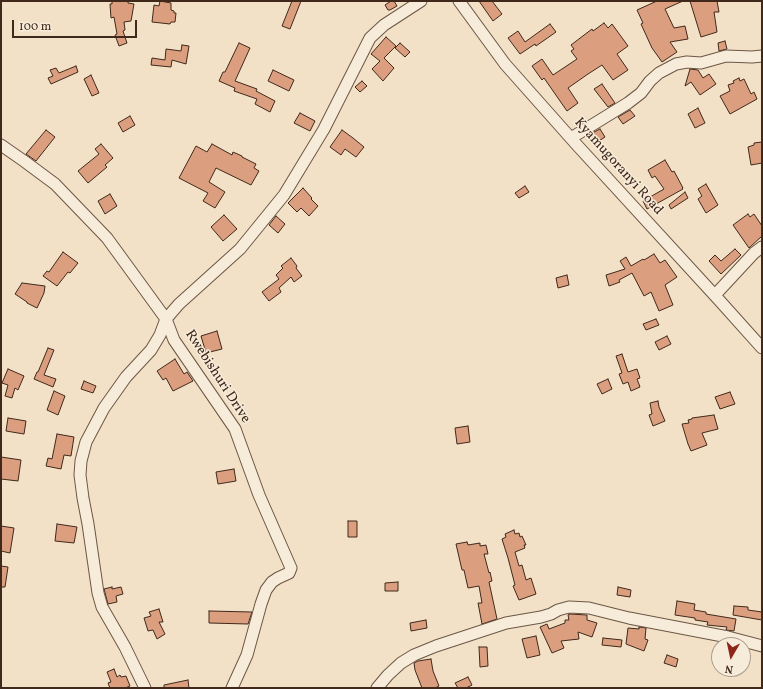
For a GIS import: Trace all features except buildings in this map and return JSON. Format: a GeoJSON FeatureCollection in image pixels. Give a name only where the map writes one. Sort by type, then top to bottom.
{"type":"FeatureCollection","features":[{"type":"Feature","properties":{"kind":"street"},"geometry":{"type":"LineString","coordinates":[[145,688],[125,647],[102,607],[98,593],[80,475],[80,461],[86,442],[104,408],[126,377],[151,350],[160,335],[166,319],[179,304],[240,249],[284,195],[324,129],[370,38],[384,25],[421,1]]}},
{"type":"Feature","properties":{"kind":"street","name":"Kyamugoranyi Road"},"geometry":{"type":"LineString","coordinates":[[459,1],[505,64],[762,348]]}},
{"type":"Feature","properties":{"kind":"street"},"geometry":{"type":"LineString","coordinates":[[571,138],[628,103],[641,93],[650,81],[659,73],[676,64],[687,62],[701,63],[726,56],[762,56]]}},
{"type":"Feature","properties":{"kind":"street","name":"Rwebishuri Drive"},"geometry":{"type":"LineString","coordinates":[[1,145],[24,160],[55,184],[107,238],[166,319],[174,340],[234,429],[259,495],[291,568],[289,573],[275,580],[266,590],[247,655],[232,688]]}},
{"type":"Feature","properties":{"kind":"street"},"geometry":{"type":"LineString","coordinates":[[714,295],[762,247]]}},
{"type":"Feature","properties":{"kind":"street"},"geometry":{"type":"LineString","coordinates":[[377,688],[401,663],[414,655],[436,646],[506,623],[541,617],[569,607],[589,608],[629,618],[728,637],[762,646]]}}]}
